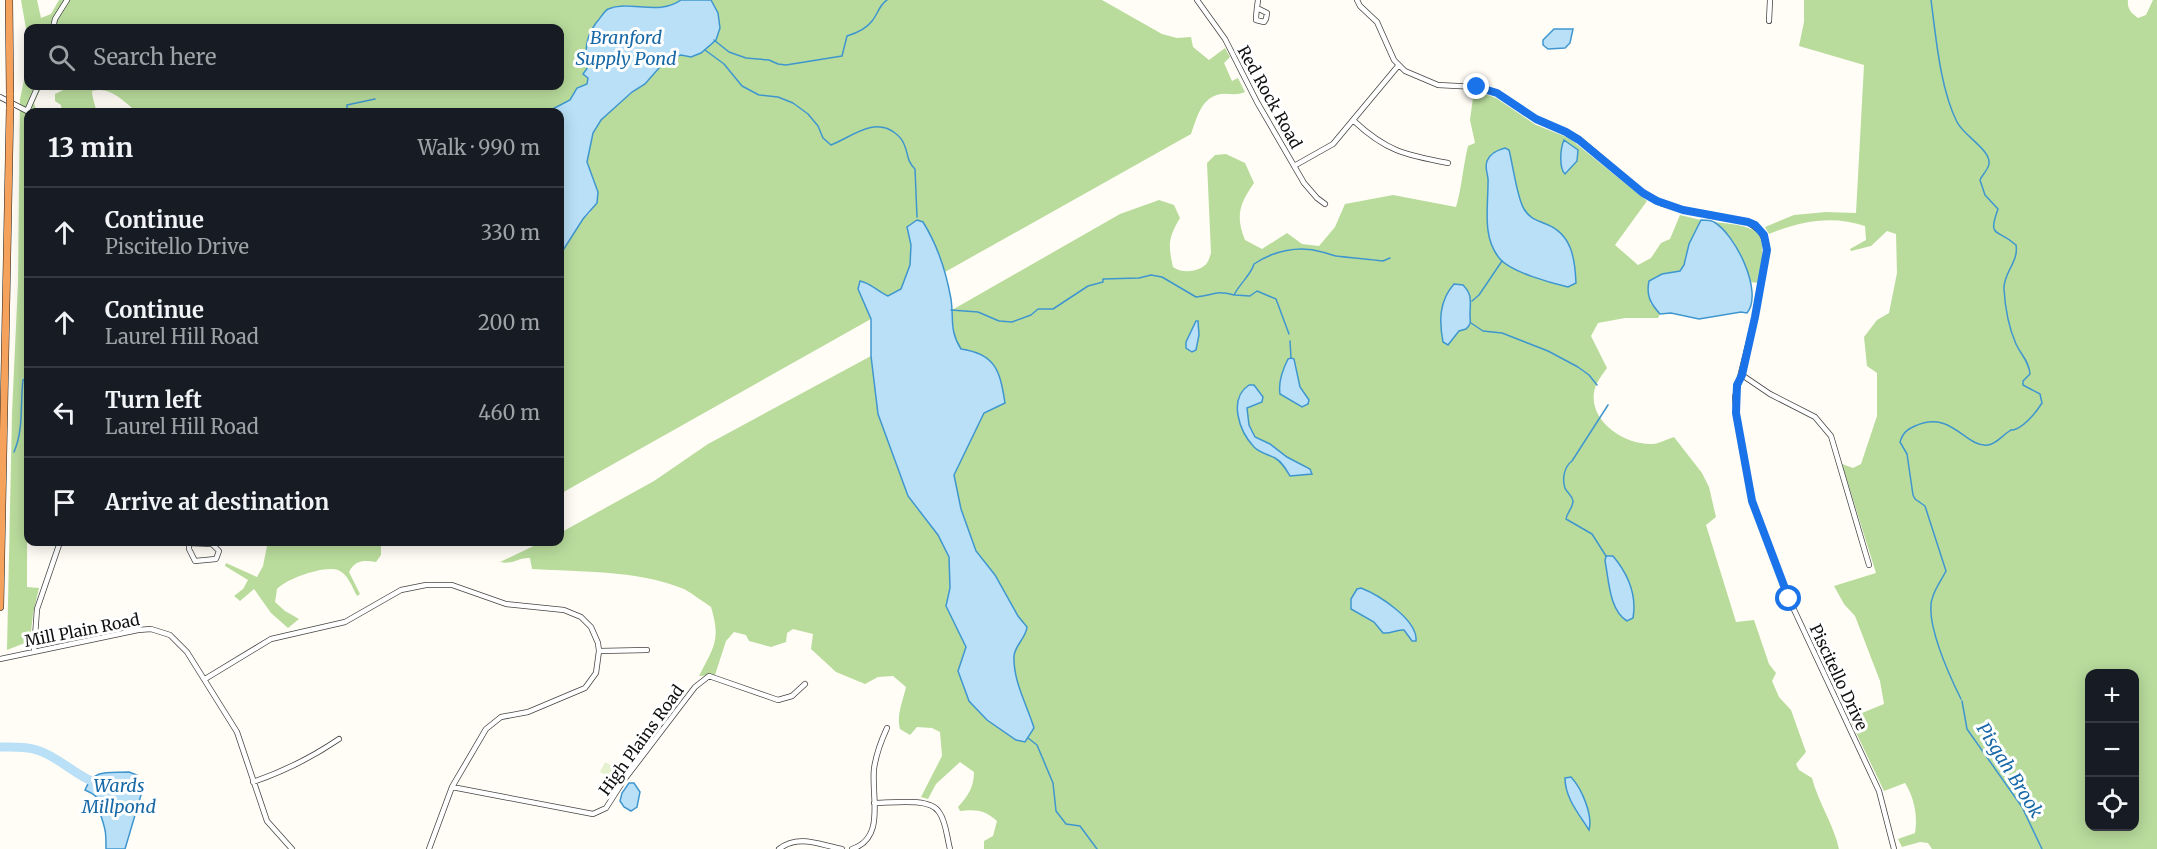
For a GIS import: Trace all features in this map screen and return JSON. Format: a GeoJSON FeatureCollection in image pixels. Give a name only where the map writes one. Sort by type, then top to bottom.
{"type":"FeatureCollection","features":[{"type":"Feature","properties":{"kind":"highway"},"geometry":{"type":"LineString","coordinates":[[0,607],[10,107],[9,0]]}},
{"type":"Feature","properties":{"kind":"street"},"geometry":{"type":"LineString","coordinates":[[54,24],[67,0]]}},
{"type":"Feature","properties":{"kind":"street","name":"Red Rock Road"},"geometry":{"type":"LineString","coordinates":[[1197,0],[1228,45],[1257,102],[1304,183],[1325,204]]}},
{"type":"Feature","properties":{"kind":"street"},"geometry":{"type":"LineString","coordinates":[[1257,8],[1258,0]]}},
{"type":"Feature","properties":{"kind":"street"},"geometry":{"type":"LineString","coordinates":[[1294,166],[1333,144],[1398,66],[1377,22],[1360,6],[1357,0]]}},
{"type":"Feature","properties":{"kind":"street"},"geometry":{"type":"LineString","coordinates":[[1769,21],[1770,0]]}},
{"type":"Feature","properties":{"kind":"street","name":"Piscitello Drive"},"geometry":{"type":"LineString","coordinates":[[1398,66],[1438,85],[1477,87],[1497,93],[1536,119],[1579,140],[1643,193],[1663,204],[1748,222],[1764,235],[1767,250],[1760,295],[1742,375],[1737,385],[1736,413],[1752,501],[1789,599],[1879,791],[1894,849]]}},
{"type":"Feature","properties":{"kind":"street"},"geometry":{"type":"LineString","coordinates":[[30,108],[36,90]]}},
{"type":"Feature","properties":{"kind":"street"},"geometry":{"type":"LineString","coordinates":[[0,97],[24,110]]}},
{"type":"Feature","properties":{"kind":"street"},"geometry":{"type":"LineString","coordinates":[[1354,121],[1373,139],[1407,156],[1448,163]]}},
{"type":"Feature","properties":{"kind":"street"},"geometry":{"type":"LineString","coordinates":[[1742,375],[1770,394],[1815,417],[1831,436],[1869,565]]}},
{"type":"Feature","properties":{"kind":"street"},"geometry":{"type":"LineString","coordinates":[[34,651],[40,599],[59,546]]}},
{"type":"Feature","properties":{"kind":"street"},"geometry":{"type":"LineString","coordinates":[[189,546],[195,561],[216,559],[219,551],[214,546]]}},
{"type":"Feature","properties":{"kind":"street"},"geometry":{"type":"LineString","coordinates":[[205,679],[271,639],[345,622],[401,590],[426,585],[452,585],[506,604],[564,610],[581,617],[591,627],[599,651],[596,674],[585,688],[528,712],[501,717],[486,729],[452,787],[429,849]]}},
{"type":"Feature","properties":{"kind":"street","name":"Mill Plain Road"},"geometry":{"type":"LineString","coordinates":[[0,659],[124,632],[151,629],[164,632],[177,639],[205,679],[237,732],[267,821],[292,849]]}},
{"type":"Feature","properties":{"kind":"street"},"geometry":{"type":"LineString","coordinates":[[599,651],[647,650]]}},
{"type":"Feature","properties":{"kind":"street","name":"High Plains Road"},"geometry":{"type":"LineString","coordinates":[[452,787],[593,814],[606,808],[624,780],[688,696],[705,678],[709,676],[778,700],[792,696],[805,684]]}},
{"type":"Feature","properties":{"kind":"street"},"geometry":{"type":"LineString","coordinates":[[852,849],[867,841],[871,836],[874,768],[887,728]]}},
{"type":"Feature","properties":{"kind":"street"},"geometry":{"type":"LineString","coordinates":[[253,782],[283,772],[314,757],[339,739]]}},
{"type":"Feature","properties":{"kind":"street"},"geometry":{"type":"LineString","coordinates":[[874,803],[922,802],[932,806],[939,811],[950,849]]}},
{"type":"Feature","properties":{"kind":"street"},"geometry":{"type":"LineString","coordinates":[[779,849],[799,841],[842,849]]}},
{"type":"Feature","properties":{"kind":"green space"},"geometry":{"type":"Polygon","coordinates":[[[21,0],[37,0],[41,18],[51,14],[59,0],[681,0],[661,7],[625,5],[585,52],[588,67],[587,84],[577,88],[570,100],[555,108],[132,108],[117,96],[99,90],[564,90],[564,24],[25,24],[21,0]]]}},
{"type":"Feature","properties":{"kind":"green space"},"geometry":{"type":"Polygon","coordinates":[[[710,0],[1102,0],[1162,34],[1177,38],[1191,37],[1193,47],[1209,60],[1225,48],[1230,57],[1224,63],[1232,81],[1238,78],[1245,92],[1221,94],[1209,99],[1201,109],[1191,134],[945,272],[927,228],[923,222],[917,221],[907,227],[911,245],[910,265],[901,289],[888,297],[860,281],[858,289],[871,319],[564,492],[564,249],[583,219],[590,213],[598,192],[587,162],[593,133],[601,120],[632,92],[645,84],[666,60],[674,56],[691,57],[701,53],[716,40],[718,13],[710,0]]]}},
{"type":"Feature","properties":{"kind":"green space"},"geometry":{"type":"Polygon","coordinates":[[[1804,0],[2128,0],[2130,10],[2138,18],[2146,15],[2153,0],[2157,0],[2157,849],[1932,849],[1928,843],[1920,842],[1902,847],[1898,839],[1915,833],[1916,813],[1913,800],[1905,783],[1884,791],[1850,720],[1884,704],[1880,681],[1855,616],[1844,604],[1834,586],[1876,573],[1842,464],[1853,468],[1861,464],[1877,416],[1877,373],[1867,366],[1864,337],[1877,320],[1889,313],[1897,273],[1896,234],[1887,231],[1871,246],[1851,251],[1850,249],[1866,240],[1865,226],[1841,221],[1817,221],[1769,234],[1765,227],[1794,215],[1826,212],[1856,213],[1864,65],[1799,46],[1804,22],[1804,0]]]}},
{"type":"Feature","properties":{"kind":"green space"},"geometry":{"type":"Polygon","coordinates":[[[24,80],[24,90],[40,90],[34,103],[36,108],[24,108],[24,546],[27,546],[27,587],[39,588],[30,641],[7,650],[12,413],[18,283],[20,99],[24,80]]]}},
{"type":"Feature","properties":{"kind":"green space"},"geometry":{"type":"Polygon","coordinates":[[[63,90],[99,90],[92,91],[95,108],[61,108],[55,101],[55,94],[63,90]]]}},
{"type":"Feature","properties":{"kind":"green space"},"geometry":{"type":"Polygon","coordinates":[[[1474,90],[1496,98],[1536,125],[1569,138],[1647,201],[1615,245],[1638,265],[1651,258],[1661,243],[1670,239],[1680,215],[1701,220],[1689,244],[1684,265],[1680,271],[1662,274],[1650,303],[1660,314],[1658,318],[1625,318],[1598,323],[1591,336],[1607,368],[1595,388],[1596,410],[1601,420],[1609,428],[1630,440],[1652,444],[1674,437],[1702,473],[1709,487],[1716,517],[1706,525],[1736,622],[1754,620],[1769,664],[1776,673],[1772,681],[1779,697],[1791,710],[1806,752],[1796,764],[1799,770],[1812,778],[1839,849],[984,849],[984,841],[993,836],[997,821],[984,812],[960,811],[958,807],[970,791],[974,772],[960,762],[936,784],[928,799],[921,797],[942,756],[940,732],[932,728],[917,727],[910,735],[900,729],[899,714],[906,687],[893,676],[878,677],[865,684],[836,672],[811,649],[813,634],[793,629],[787,633],[786,642],[771,647],[749,641],[746,635],[734,632],[726,641],[715,675],[699,676],[709,658],[716,636],[714,618],[711,607],[684,589],[628,575],[532,569],[530,558],[500,562],[534,546],[564,546],[564,531],[654,481],[708,444],[871,356],[878,414],[908,496],[938,535],[949,557],[950,588],[946,606],[966,647],[958,671],[1016,740],[1034,728],[1018,684],[1014,665],[1016,648],[1025,635],[1027,627],[1018,616],[995,575],[976,551],[961,509],[954,475],[984,413],[1005,403],[1001,382],[994,366],[982,355],[961,350],[954,337],[952,310],[1120,214],[1159,200],[1174,205],[1180,218],[1170,242],[1173,267],[1186,271],[1204,266],[1211,253],[1207,163],[1215,155],[1226,154],[1245,163],[1254,183],[1242,203],[1240,224],[1245,240],[1262,249],[1287,233],[1302,244],[1319,246],[1335,227],[1345,204],[1393,195],[1456,207],[1468,146],[1475,143],[1470,120],[1474,90]]]}},
{"type":"Feature","properties":{"kind":"green space"},"geometry":{"type":"Polygon","coordinates":[[[1714,222],[1744,227],[1753,230],[1759,236],[1762,253],[1759,283],[1750,282],[1736,249],[1714,222]]]}},
{"type":"Feature","properties":{"kind":"green space"},"geometry":{"type":"Polygon","coordinates":[[[267,546],[381,546],[381,555],[376,562],[357,563],[349,572],[360,594],[357,596],[344,574],[332,569],[306,574],[288,581],[277,589],[275,602],[299,619],[288,628],[271,613],[254,589],[240,601],[234,596],[243,589],[248,580],[225,566],[226,563],[257,577],[263,566],[267,546]]]}},
{"type":"Feature","properties":{"kind":"green space"},"geometry":{"type":"Polygon","coordinates":[[[605,762],[624,772],[619,782],[600,772],[605,762]]]}},
{"type":"Feature","properties":{"kind":"water","name":"Branford Supply Pond"},"geometry":{"type":"Polygon","coordinates":[[[681,0],[711,0],[718,13],[720,28],[716,40],[701,53],[691,57],[681,55],[666,60],[645,84],[632,92],[601,120],[593,133],[587,162],[598,192],[597,203],[583,219],[564,249],[564,108],[555,108],[570,100],[577,88],[587,84],[588,78],[583,74],[588,67],[586,49],[588,38],[606,10],[626,6],[654,8],[672,5],[681,0]]]}},
{"type":"Feature","properties":{"kind":"water"},"geometry":{"type":"Polygon","coordinates":[[[1554,29],[1573,29],[1570,43],[1565,48],[1548,49],[1543,45],[1543,40],[1554,29]]]}},
{"type":"Feature","properties":{"kind":"water"},"geometry":{"type":"Polygon","coordinates":[[[1564,140],[1578,150],[1577,161],[1565,174],[1561,158],[1564,140]]]}},
{"type":"Feature","properties":{"kind":"water"},"geometry":{"type":"Polygon","coordinates":[[[1505,148],[1509,150],[1517,189],[1526,212],[1531,217],[1555,228],[1567,241],[1575,265],[1576,283],[1568,287],[1513,268],[1505,264],[1494,251],[1487,223],[1486,164],[1492,154],[1505,148]]]}},
{"type":"Feature","properties":{"kind":"water"},"geometry":{"type":"Polygon","coordinates":[[[917,220],[923,222],[941,259],[949,289],[953,330],[957,342],[961,349],[973,351],[989,360],[1001,382],[1005,403],[984,413],[954,475],[961,509],[976,551],[995,575],[1018,616],[1027,627],[1014,656],[1018,684],[1034,728],[1025,742],[1016,740],[987,720],[969,701],[958,671],[966,647],[946,606],[950,588],[949,557],[938,535],[908,496],[878,414],[871,356],[871,319],[858,289],[860,281],[888,296],[901,289],[910,265],[911,245],[907,227],[917,220]]]}},
{"type":"Feature","properties":{"kind":"water"},"geometry":{"type":"Polygon","coordinates":[[[1701,220],[1713,221],[1722,228],[1745,264],[1752,292],[1751,304],[1747,313],[1699,319],[1671,313],[1660,314],[1651,302],[1648,291],[1649,281],[1662,274],[1680,271],[1684,265],[1689,244],[1701,220]]]}},
{"type":"Feature","properties":{"kind":"water"},"geometry":{"type":"Polygon","coordinates":[[[1454,284],[1463,285],[1468,292],[1470,322],[1466,329],[1459,331],[1448,345],[1443,342],[1441,312],[1445,297],[1454,284]]]}},
{"type":"Feature","properties":{"kind":"water"},"geometry":{"type":"Polygon","coordinates":[[[1198,321],[1199,335],[1196,350],[1192,352],[1186,348],[1186,342],[1198,321]]]}},
{"type":"Feature","properties":{"kind":"water"},"geometry":{"type":"Polygon","coordinates":[[[1288,359],[1294,359],[1300,387],[1309,400],[1308,404],[1302,407],[1280,394],[1281,376],[1288,359]]]}},
{"type":"Feature","properties":{"kind":"water"},"geometry":{"type":"Polygon","coordinates":[[[1249,385],[1254,385],[1263,397],[1262,402],[1247,408],[1249,425],[1255,437],[1310,469],[1312,474],[1290,476],[1280,462],[1254,447],[1244,433],[1237,407],[1239,398],[1249,385]]]}},
{"type":"Feature","properties":{"kind":"water"},"geometry":{"type":"Polygon","coordinates":[[[1606,556],[1613,556],[1630,585],[1634,609],[1633,618],[1627,621],[1621,616],[1613,602],[1606,556]]]}},
{"type":"Feature","properties":{"kind":"water"},"geometry":{"type":"Polygon","coordinates":[[[1361,588],[1396,609],[1411,625],[1416,641],[1412,641],[1404,630],[1383,633],[1374,622],[1351,609],[1351,599],[1357,589],[1361,588]]]}},
{"type":"Feature","properties":{"kind":"water","name":"Wards Millpond"},"geometry":{"type":"Polygon","coordinates":[[[108,772],[129,772],[137,775],[141,795],[125,849],[106,849],[99,801],[85,790],[97,775],[108,772]]]}},
{"type":"Feature","properties":{"kind":"water"},"geometry":{"type":"Polygon","coordinates":[[[1571,777],[1586,802],[1589,830],[1573,806],[1567,792],[1565,778],[1571,777]]]}},
{"type":"Feature","properties":{"kind":"water"},"geometry":{"type":"Polygon","coordinates":[[[629,783],[634,783],[640,792],[637,807],[631,811],[620,801],[629,783]]]}},
{"type":"Feature","properties":{"kind":"waterway"},"geometry":{"type":"LineString","coordinates":[[714,40],[729,52],[778,64],[786,65],[842,56],[847,36],[867,26],[887,0]]}},
{"type":"Feature","properties":{"kind":"waterway","name":"Pisgah Brook"},"geometry":{"type":"LineString","coordinates":[[1931,0],[1939,62],[1951,109],[1960,127],[1982,148],[1988,159],[1989,164],[1980,180],[1985,195],[1998,209],[1994,229],[2016,245],[2015,257],[2004,283],[2006,310],[2014,338],[2029,369],[2030,374],[2023,381],[2023,385],[2040,394],[2042,403],[2024,424],[1988,445],[1972,441],[1957,430],[1939,422],[1928,422],[1912,427],[1905,432],[1900,442],[1907,454],[1913,495],[1925,506],[1946,571],[1933,596],[1932,619],[1939,648],[1961,699]]}},
{"type":"Feature","properties":{"kind":"waterway"},"geometry":{"type":"LineString","coordinates":[[705,50],[724,64],[742,86],[759,95],[778,97],[793,103],[808,114],[818,126],[823,138],[831,145],[871,127],[887,129],[896,134],[903,142],[909,160],[915,169],[917,217]]}},
{"type":"Feature","properties":{"kind":"waterway"},"geometry":{"type":"LineString","coordinates":[[347,108],[347,105],[375,99]]}},
{"type":"Feature","properties":{"kind":"waterway"},"geometry":{"type":"LineString","coordinates":[[951,310],[978,312],[999,321],[1012,322],[1031,315],[1038,309],[1053,309],[1088,286],[1103,282],[1103,279],[1139,278],[1151,275],[1162,277],[1196,297],[1218,293],[1234,295],[1254,264],[1286,250],[1313,250],[1336,256],[1383,261],[1390,258]]}},
{"type":"Feature","properties":{"kind":"waterway"},"geometry":{"type":"LineString","coordinates":[[1472,301],[1479,295],[1502,261]]}},
{"type":"Feature","properties":{"kind":"waterway"},"geometry":{"type":"LineString","coordinates":[[1235,295],[1250,296],[1257,291],[1276,299],[1289,334]]}},
{"type":"Feature","properties":{"kind":"waterway"},"geometry":{"type":"LineString","coordinates":[[1471,323],[1483,331],[1502,333],[1548,351],[1578,367],[1597,385]]}},
{"type":"Feature","properties":{"kind":"waterway"},"geometry":{"type":"LineString","coordinates":[[1290,341],[1291,358]]}},
{"type":"Feature","properties":{"kind":"waterway"},"geometry":{"type":"LineString","coordinates":[[14,452],[20,425],[24,379]]}},
{"type":"Feature","properties":{"kind":"waterway"},"geometry":{"type":"LineString","coordinates":[[1606,556],[1592,534],[1566,519],[1573,501],[1565,488],[1564,473],[1608,405]]}},
{"type":"Feature","properties":{"kind":"waterway","name":"Pisgah Brook"},"geometry":{"type":"LineString","coordinates":[[1962,701],[1967,729],[2022,807],[2042,849]]}},
{"type":"Feature","properties":{"kind":"waterway"},"geometry":{"type":"LineString","coordinates":[[1028,738],[1037,745],[1053,783],[1056,811],[1066,824],[1080,826],[1097,849]]}},
{"type":"Feature","properties":{"kind":"waterway"},"geometry":{"type":"LineString","coordinates":[[0,747],[24,747],[37,750],[99,784]]}},
{"type":"Feature","properties":{"kind":"route"},"geometry":{"type":"LineString","coordinates":[[1477,87],[1487,88],[1497,93],[1536,119],[1579,140],[1643,193],[1657,201],[1683,210],[1748,222],[1755,225],[1764,235],[1767,250],[1764,272],[1742,375],[1737,385],[1736,413],[1752,501],[1789,599]]}}]}
